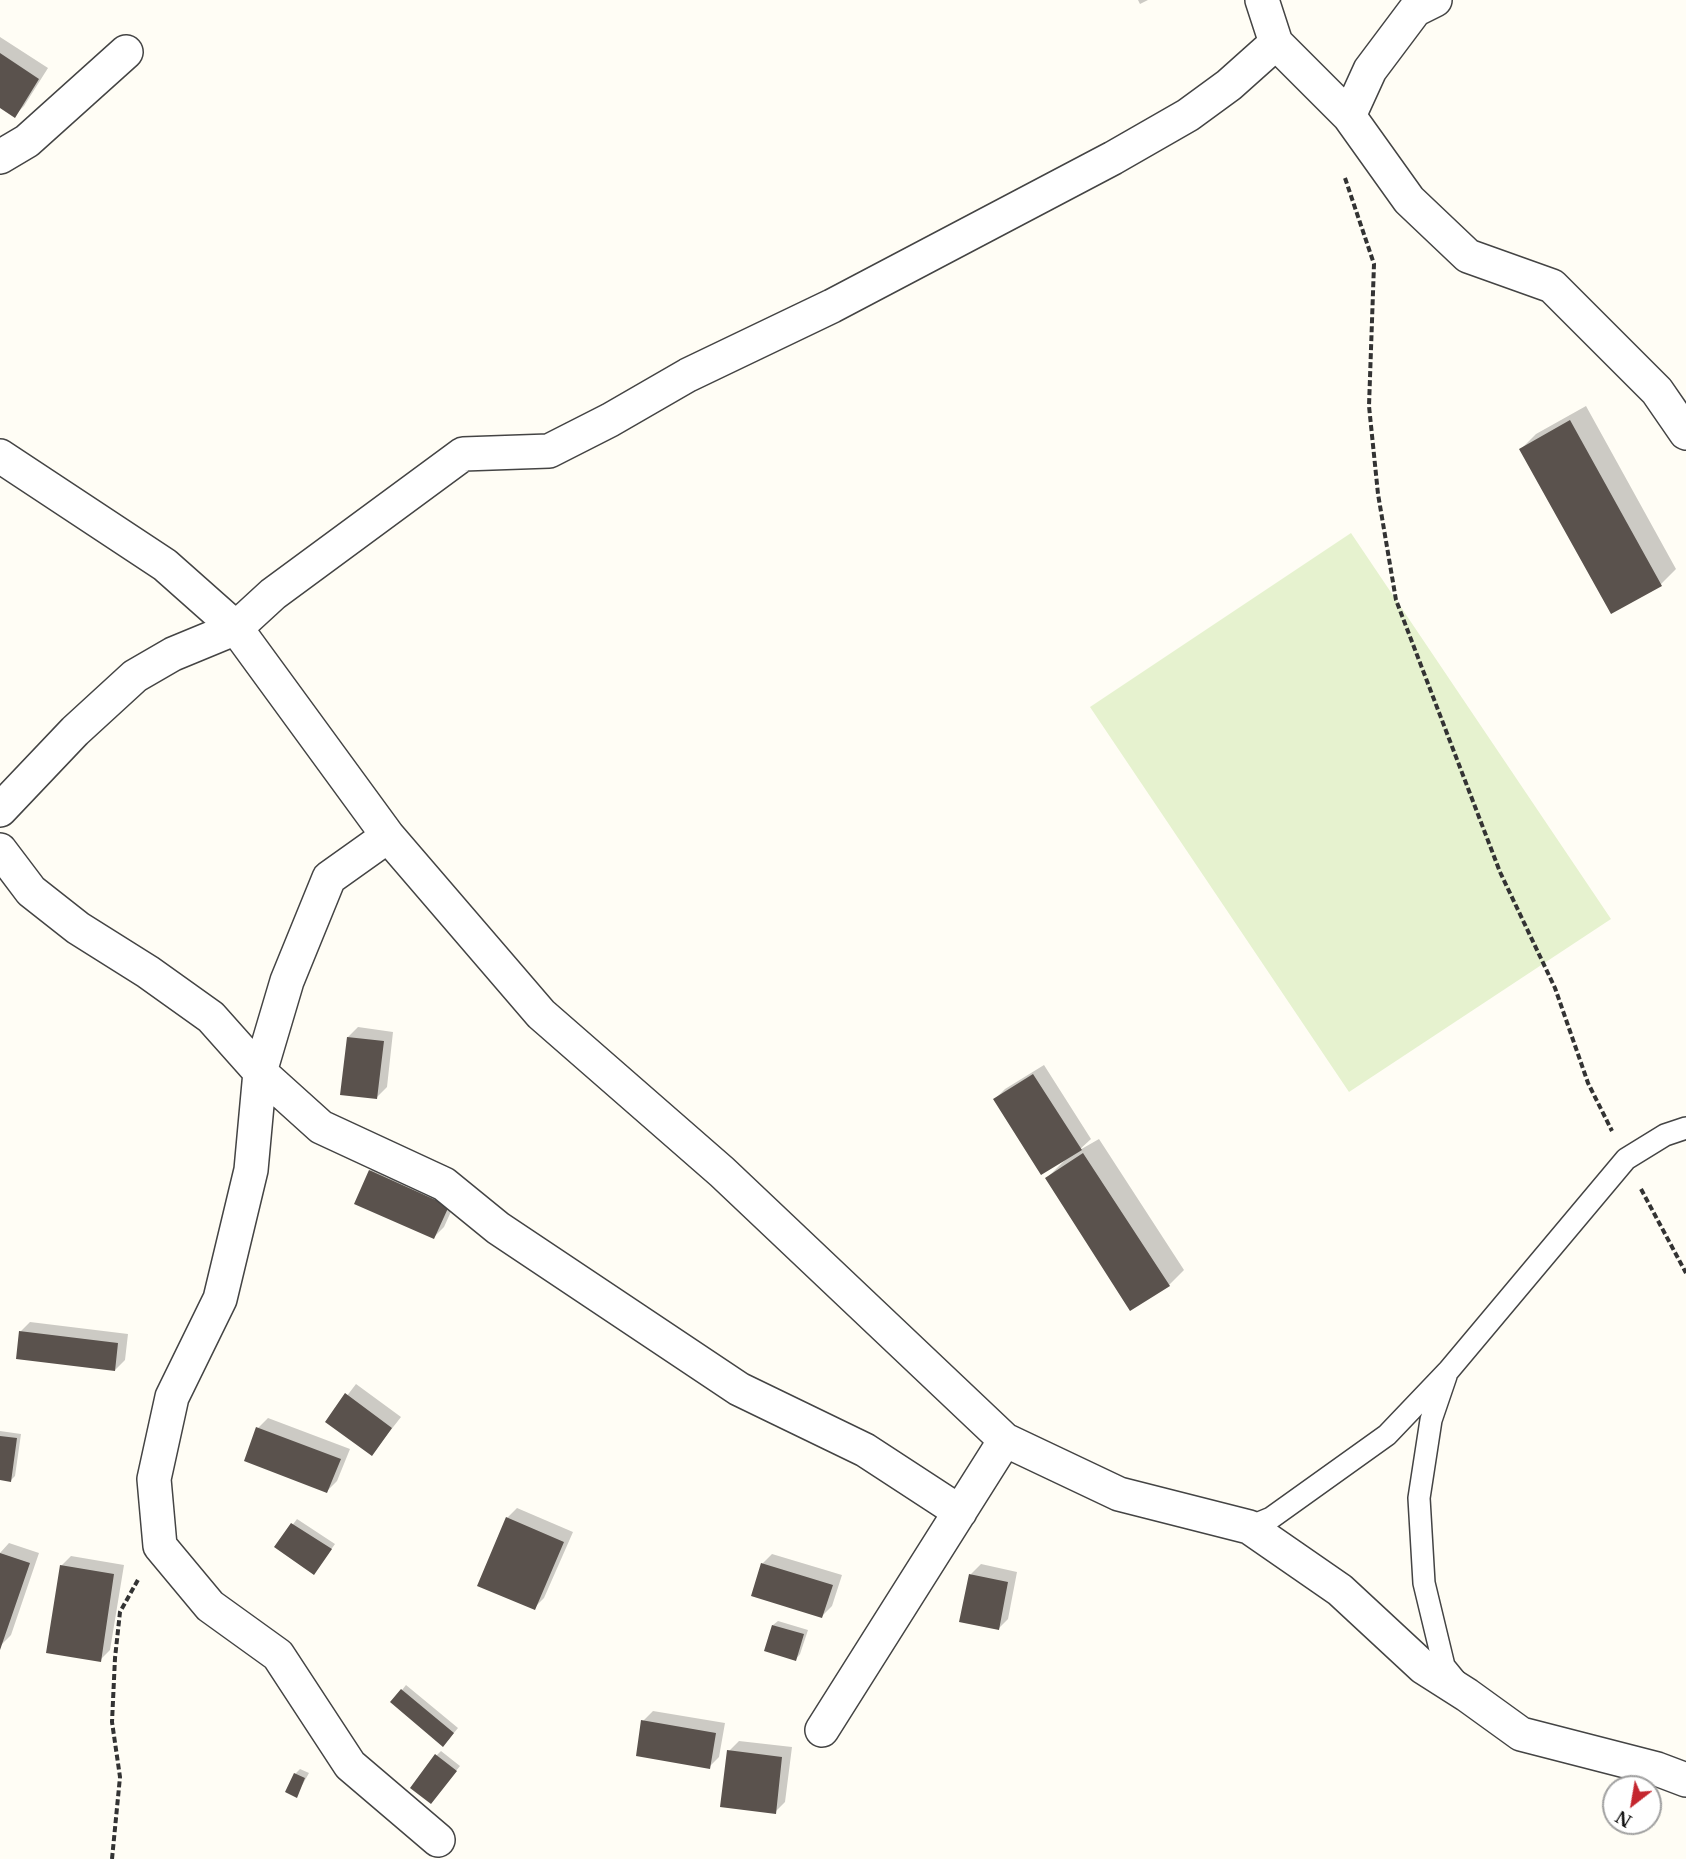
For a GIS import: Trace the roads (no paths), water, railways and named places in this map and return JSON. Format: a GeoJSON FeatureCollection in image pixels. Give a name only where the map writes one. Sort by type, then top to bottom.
{"type":"FeatureCollection","features":[{"type":"Feature","properties":{"kind":"street"},"geometry":{"type":"LineString","coordinates":[[1262,0],[1276,43],[1350,117],[1409,200],[1468,256],[1552,286],[1657,391],[1686,433]]}},
{"type":"Feature","properties":{"kind":"street"},"geometry":{"type":"LineString","coordinates":[[1350,117],[1370,70],[1415,10],[1435,0]]}},
{"type":"Feature","properties":{"kind":"street"},"geometry":{"type":"LineString","coordinates":[[0,810],[75,731],[135,676],[173,654],[236,628],[273,594],[463,454],[549,451],[688,375],[832,306],[1113,158],[1188,115],[1229,85],[1276,43]]}},
{"type":"Feature","properties":{"kind":"street"},"geometry":{"type":"LineString","coordinates":[[0,158],[27,141],[126,52]]}},
{"type":"Feature","properties":{"kind":"street"},"geometry":{"type":"LineString","coordinates":[[0,456],[165,565],[236,628],[388,836],[541,1014],[722,1172],[1005,1440],[1119,1494],[1249,1527],[1340,1590],[1423,1667],[1521,1734],[1657,1769],[1686,1780]]}},
{"type":"Feature","properties":{"kind":"street"},"geometry":{"type":"LineString","coordinates":[[388,836],[329,878],[287,981],[260,1072],[251,1170],[220,1299],[172,1397],[154,1479],[160,1546],[210,1606],[278,1655],[350,1765],[438,1840]]}},
{"type":"Feature","properties":{"kind":"street"},"geometry":{"type":"LineString","coordinates":[[0,850],[31,891],[78,928],[148,972],[211,1017],[260,1072],[321,1127],[444,1184],[498,1228],[739,1389],[865,1450],[960,1512]]}},
{"type":"Feature","properties":{"kind":"street"},"geometry":{"type":"LineString","coordinates":[[822,1730],[1005,1440]]}},
{"type":"Feature","properties":{"kind":"lane"},"geometry":{"type":"LineString","coordinates":[[1249,1527],[1271,1518],[1387,1434],[1449,1370],[1626,1159],[1665,1135],[1686,1128]]}},
{"type":"Feature","properties":{"kind":"lane"},"geometry":{"type":"LineString","coordinates":[[1449,1370],[1431,1420],[1419,1509],[1424,1583],[1444,1666],[1467,1695]]}}]}
